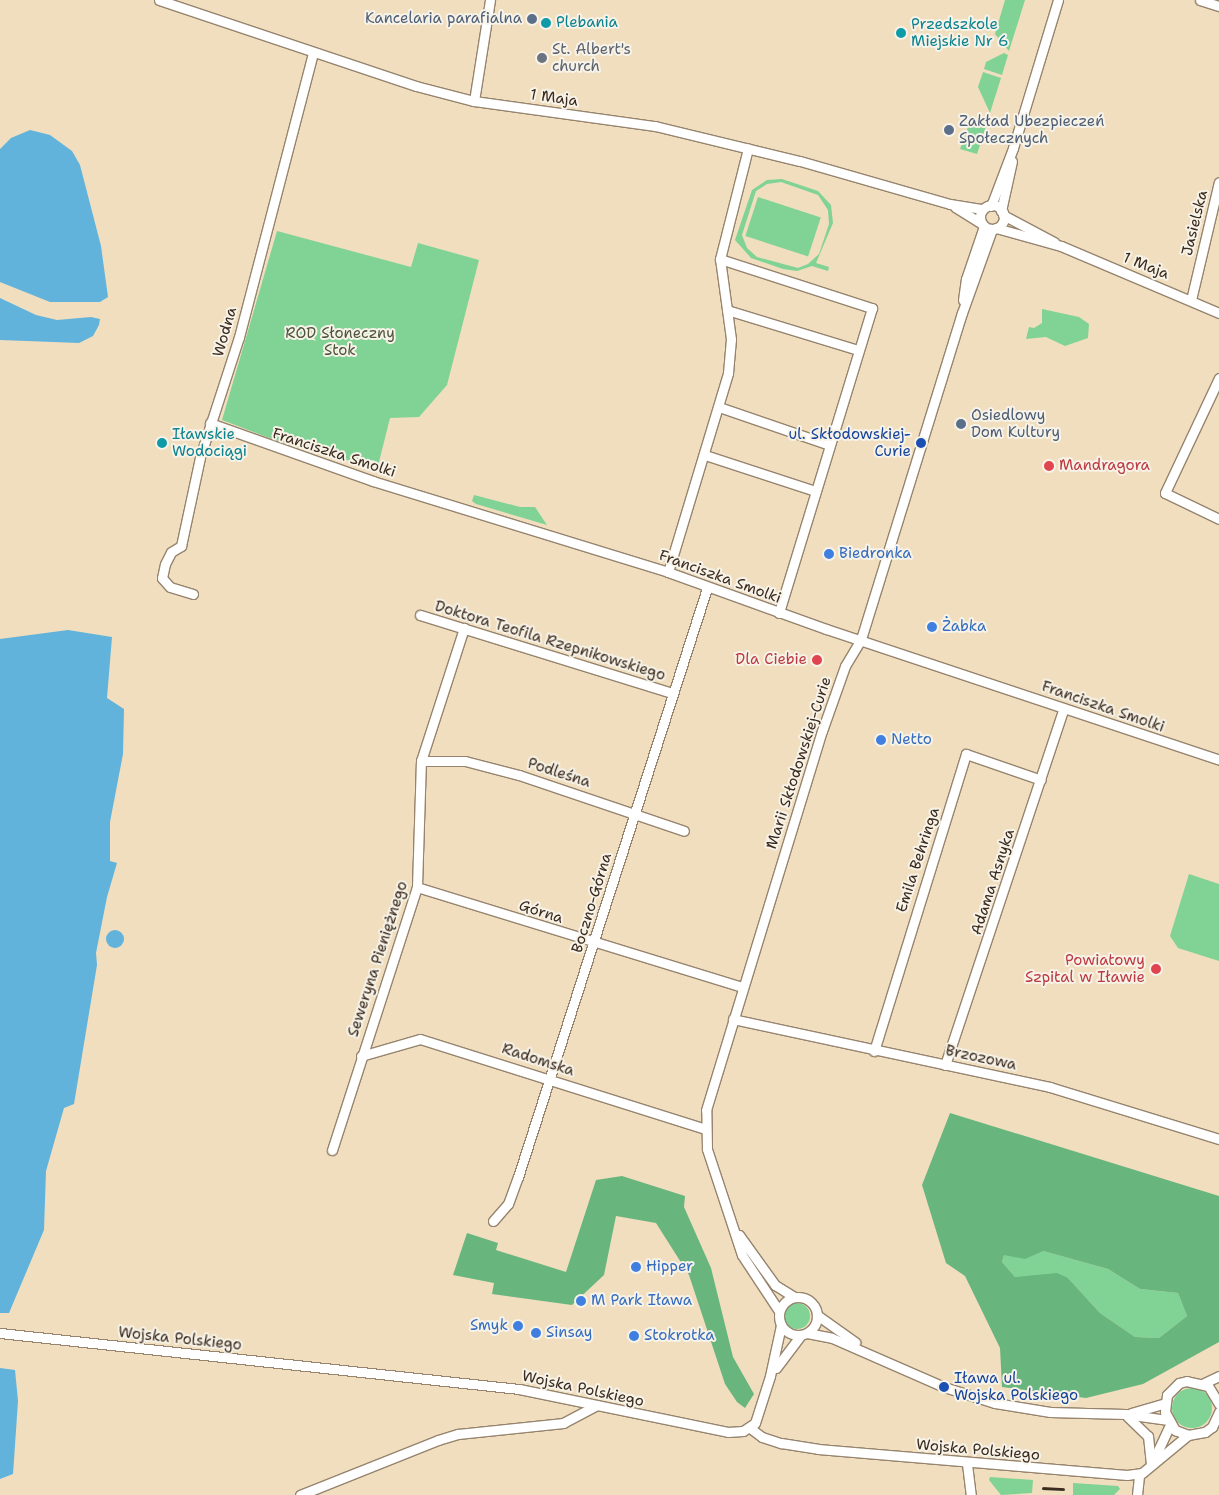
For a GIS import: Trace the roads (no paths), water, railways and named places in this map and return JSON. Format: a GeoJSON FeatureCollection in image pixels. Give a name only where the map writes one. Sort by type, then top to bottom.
{"type":"FeatureCollection","features":[{"type":"Feature","properties":{"kind":"street","name":"1 Maja"},"geometry":{"type":"LineString","coordinates":[[159,0],[416,86],[474,101],[655,126],[748,148],[950,204],[987,207],[1002,213],[1061,246],[1219,313]]}},
{"type":"Feature","properties":{"kind":"street"},"geometry":{"type":"LineString","coordinates":[[474,101],[490,0]]}},
{"type":"Feature","properties":{"kind":"street"},"geometry":{"type":"LineString","coordinates":[[1013,148],[1002,222],[988,227],[987,207],[1013,148],[1058,0]]}},
{"type":"Feature","properties":{"kind":"street"},"geometry":{"type":"LineString","coordinates":[[1200,0],[1219,6]]}},
{"type":"Feature","properties":{"kind":"street","name":"Wodna"},"geometry":{"type":"LineString","coordinates":[[193,594],[170,587],[162,578],[171,552],[181,546],[200,457],[238,337],[313,52]]}},
{"type":"Feature","properties":{"kind":"street"},"geometry":{"type":"LineString","coordinates":[[668,572],[705,455],[731,357],[720,259],[748,148]]}},
{"type":"Feature","properties":{"kind":"street","name":"Jasielska"},"geometry":{"type":"LineString","coordinates":[[1191,300],[1219,182]]}},
{"type":"Feature","properties":{"kind":"street","name":"1 Maja"},"geometry":{"type":"LineString","coordinates":[[950,204],[988,227],[1061,246]]}},
{"type":"Feature","properties":{"kind":"street","name":"Marii Skłodowskiej-Curie"},"geometry":{"type":"LineString","coordinates":[[779,1311],[742,1255],[712,1169],[704,1130],[706,1110],[742,987],[822,731],[845,666],[861,639],[962,313],[966,279],[988,227]]}},
{"type":"Feature","properties":{"kind":"street"},"geometry":{"type":"LineString","coordinates":[[720,259],[872,308],[779,613]]}},
{"type":"Feature","properties":{"kind":"street"},"geometry":{"type":"LineString","coordinates":[[727,310],[858,350]]}},
{"type":"Feature","properties":{"kind":"street"},"geometry":{"type":"LineString","coordinates":[[1219,378],[1164,493],[1219,519]]}},
{"type":"Feature","properties":{"kind":"street"},"geometry":{"type":"LineString","coordinates":[[719,407],[830,445]]}},
{"type":"Feature","properties":{"kind":"street","name":"Franciszka Smolki"},"geometry":{"type":"LineString","coordinates":[[210,423],[373,481],[668,572],[779,613],[1219,760]]}},
{"type":"Feature","properties":{"kind":"street"},"geometry":{"type":"LineString","coordinates":[[705,455],[815,491]]}},
{"type":"Feature","properties":{"kind":"street","name":"Boczno-Górna"},"geometry":{"type":"LineString","coordinates":[[493,1221],[508,1204],[594,943],[634,812],[707,588]]}},
{"type":"Feature","properties":{"kind":"street","name":"Doktora Teofila Rzepnikowskiego"},"geometry":{"type":"LineString","coordinates":[[420,615],[672,693]]}},
{"type":"Feature","properties":{"kind":"street","name":"Seweryna Pieniężnego"},"geometry":{"type":"LineString","coordinates":[[332,1150],[417,887],[421,761],[464,628]]}},
{"type":"Feature","properties":{"kind":"street","name":"Adama Asnyka"},"geometry":{"type":"LineString","coordinates":[[945,1065],[1064,708]]}},
{"type":"Feature","properties":{"kind":"street","name":"Emila Behringa"},"geometry":{"type":"LineString","coordinates":[[874,1051],[966,754],[1040,780]]}},
{"type":"Feature","properties":{"kind":"street","name":"Podleśna"},"geometry":{"type":"LineString","coordinates":[[421,761],[465,761],[634,812],[684,831]]}},
{"type":"Feature","properties":{"kind":"street","name":"Górna"},"geometry":{"type":"LineString","coordinates":[[417,887],[742,987]]}},
{"type":"Feature","properties":{"kind":"street","name":"Brzozowa"},"geometry":{"type":"LineString","coordinates":[[733,1019],[874,1051],[1050,1087],[1219,1139]]}},
{"type":"Feature","properties":{"kind":"street","name":"Radomska"},"geometry":{"type":"LineString","coordinates":[[361,1056],[420,1039],[550,1079],[704,1130]]}},
{"type":"Feature","properties":{"kind":"street","name":"Marii Skłodowskiej-Curie"},"geometry":{"type":"LineString","coordinates":[[732,1226],[775,1286],[794,1297]]}},
{"type":"Feature","properties":{"kind":"street"},"geometry":{"type":"LineString","coordinates":[[750,1428],[755,1423],[770,1376],[781,1326],[779,1311],[784,1302],[794,1297],[809,1301],[816,1315],[872,1353],[944,1387],[995,1403],[1065,1413],[1125,1414],[1168,1422],[1188,1435]]}},
{"type":"Feature","properties":{"kind":"street"},"geometry":{"type":"LineString","coordinates":[[770,1376],[785,1352],[814,1325],[816,1315]]}},
{"type":"Feature","properties":{"kind":"street"},"geometry":{"type":"LineString","coordinates":[[781,1326],[790,1333],[804,1334],[872,1353]]}},
{"type":"Feature","properties":{"kind":"street","name":"Wojska Polskiego"},"geometry":{"type":"LineString","coordinates":[[0,1333],[513,1389],[728,1432],[750,1428],[762,1437],[818,1449],[967,1464],[1139,1474]]}},
{"type":"Feature","properties":{"kind":"street"},"geometry":{"type":"LineString","coordinates":[[1151,1464],[1168,1422],[1165,1403],[1167,1395],[1179,1383],[1204,1383],[1219,1376]]}},
{"type":"Feature","properties":{"kind":"street"},"geometry":{"type":"LineString","coordinates":[[1204,1383],[1218,1399]]}},
{"type":"Feature","properties":{"kind":"street"},"geometry":{"type":"LineString","coordinates":[[1125,1414],[1165,1403]]}},
{"type":"Feature","properties":{"kind":"street"},"geometry":{"type":"LineString","coordinates":[[300,1495],[438,1440],[458,1434],[563,1423],[597,1405]]}},
{"type":"Feature","properties":{"kind":"street"},"geometry":{"type":"LineString","coordinates":[[1125,1414],[1148,1436],[1151,1464]]}},
{"type":"Feature","properties":{"kind":"street"},"geometry":{"type":"LineString","coordinates":[[1137,1495],[1139,1474],[1188,1435],[1205,1432],[1218,1417]]}},
{"type":"Feature","properties":{"kind":"street"},"geometry":{"type":"LineString","coordinates":[[967,1464],[971,1495]]}},
{"type":"Feature","properties":{"kind":"water"},"geometry":{"type":"Polygon","coordinates":[[[30,130],[50,135],[72,151],[80,165],[101,246],[108,297],[100,302],[50,302],[0,282],[0,149],[11,138],[30,130]]]}},
{"type":"Feature","properties":{"kind":"water"},"geometry":{"type":"Polygon","coordinates":[[[0,298],[36,315],[57,320],[91,317],[100,319],[99,325],[93,336],[79,343],[0,340],[0,298]]]}},
{"type":"Feature","properties":{"kind":"water"},"geometry":{"type":"Polygon","coordinates":[[[68,630],[112,637],[107,698],[124,709],[123,754],[110,822],[110,861],[117,863],[107,897],[96,953],[97,965],[74,1104],[64,1108],[46,1171],[44,1230],[9,1313],[0,1313],[0,639],[68,630]]]}},
{"type":"Feature","properties":{"kind":"water"},"geometry":{"type":"Polygon","coordinates":[[[115,930],[121,933],[124,939],[121,945],[115,948],[109,945],[106,939],[109,933],[115,930]]]}},
{"type":"Feature","properties":{"kind":"water"},"geometry":{"type":"Polygon","coordinates":[[[0,1368],[15,1370],[18,1401],[13,1474],[0,1479],[0,1368]]]}},
{"type":"Feature","properties":{"kind":"railway"},"geometry":{"type":"LineString","coordinates":[[1043,1488],[1063,1489]]}},
{"type":"Feature","properties":{"kind":"place","name":"Kancelaria parafialna"},"geometry":{"type":"Point","coordinates":[532,19]}},
{"type":"Feature","properties":{"kind":"place","name":"Plebania"},"geometry":{"type":"Point","coordinates":[546,23]}},
{"type":"Feature","properties":{"kind":"place","name":"Przedszkole Miejskie Nr 6"},"geometry":{"type":"Point","coordinates":[901,33]}},
{"type":"Feature","properties":{"kind":"place","name":"St. Albert's church"},"geometry":{"type":"Point","coordinates":[542,58]}},
{"type":"Feature","properties":{"kind":"place","name":"Zakład Ubezpieczeń Społecznych"},"geometry":{"type":"Point","coordinates":[949,130]}},
{"type":"Feature","properties":{"kind":"place","name":"Osiedlowy Dom Kultury"},"geometry":{"type":"Point","coordinates":[961,424]}},
{"type":"Feature","properties":{"kind":"place","name":"Iławskie Wodociągi"},"geometry":{"type":"Point","coordinates":[162,443]}},
{"type":"Feature","properties":{"kind":"place","name":"ul. Skłodowskiej- Curie"},"geometry":{"type":"Point","coordinates":[921,443]}},
{"type":"Feature","properties":{"kind":"place","name":"Mandragora"},"geometry":{"type":"Point","coordinates":[1049,466]}},
{"type":"Feature","properties":{"kind":"place","name":"Biedronka"},"geometry":{"type":"Point","coordinates":[829,554]}},
{"type":"Feature","properties":{"kind":"place","name":"Żabka"},"geometry":{"type":"Point","coordinates":[932,627]}},
{"type":"Feature","properties":{"kind":"place","name":"Dla Ciebie"},"geometry":{"type":"Point","coordinates":[817,660]}},
{"type":"Feature","properties":{"kind":"place","name":"Netto"},"geometry":{"type":"Point","coordinates":[881,740]}},
{"type":"Feature","properties":{"kind":"place","name":"Powiatowy Szpital w Iławie"},"geometry":{"type":"Point","coordinates":[1156,969]}},
{"type":"Feature","properties":{"kind":"place","name":"Hipper"},"geometry":{"type":"Point","coordinates":[636,1267]}},
{"type":"Feature","properties":{"kind":"place","name":"M Park Iława"},"geometry":{"type":"Point","coordinates":[581,1301]}},
{"type":"Feature","properties":{"kind":"place","name":"Smyk"},"geometry":{"type":"Point","coordinates":[518,1326]}},
{"type":"Feature","properties":{"kind":"place","name":"Sinsay"},"geometry":{"type":"Point","coordinates":[536,1333]}},
{"type":"Feature","properties":{"kind":"place","name":"Stokrotka"},"geometry":{"type":"Point","coordinates":[634,1336]}},
{"type":"Feature","properties":{"kind":"place","name":"Iława ul. Wojska Polskiego"},"geometry":{"type":"Point","coordinates":[944,1387]}},
{"type":"Feature","properties":{"kind":"park label","name":"ROD Słoneczny Stok"},"geometry":{"type":"Point","coordinates":[340,342]}}]}
